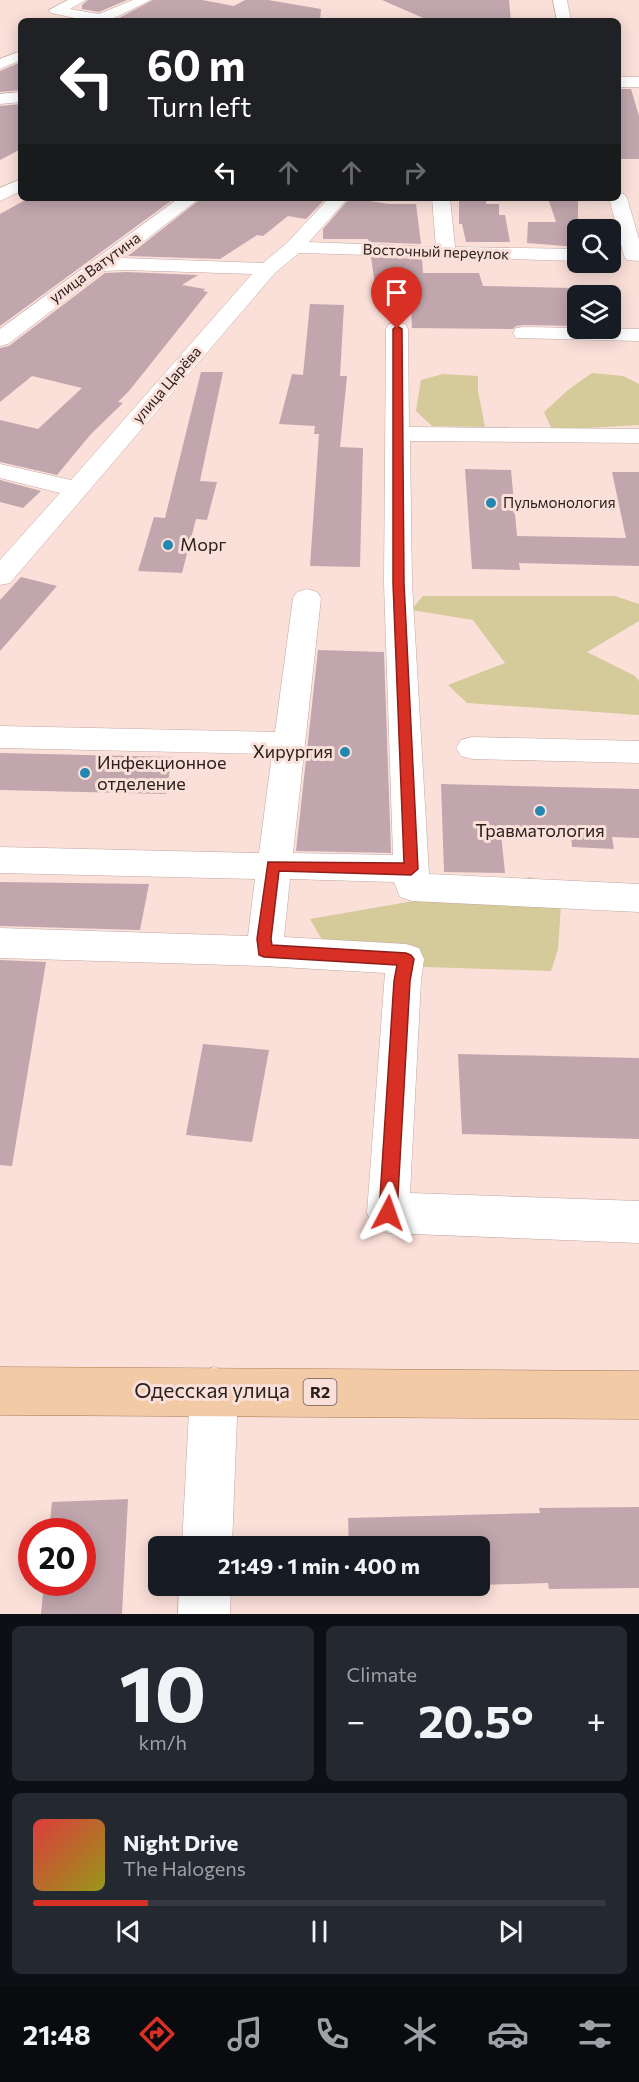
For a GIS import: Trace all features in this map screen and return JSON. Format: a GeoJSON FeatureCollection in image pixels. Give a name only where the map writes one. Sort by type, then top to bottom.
{"type":"FeatureCollection","features":[{"type":"Feature","properties":{"kind":"main road","name":"Одесская улица"},"geometry":{"type":"LineString","coordinates":[[0,1391],[639,1395]]}},
{"type":"Feature","properties":{"kind":"street"},"geometry":{"type":"LineString","coordinates":[[79,0],[56,10],[90,18]]}},
{"type":"Feature","properties":{"kind":"street"},"geometry":{"type":"LineString","coordinates":[[103,18],[144,0]]}},
{"type":"Feature","properties":{"kind":"street"},"geometry":{"type":"LineString","coordinates":[[560,0],[563,18]]}},
{"type":"Feature","properties":{"kind":"street"},"geometry":{"type":"LineString","coordinates":[[0,64],[18,56]]}},
{"type":"Feature","properties":{"kind":"street"},"geometry":{"type":"LineString","coordinates":[[621,82],[639,82]]}},
{"type":"Feature","properties":{"kind":"street"},"geometry":{"type":"LineString","coordinates":[[0,99],[18,98]]}},
{"type":"Feature","properties":{"kind":"street"},"geometry":{"type":"LineString","coordinates":[[0,110],[18,113]]}},
{"type":"Feature","properties":{"kind":"street"},"geometry":{"type":"LineString","coordinates":[[0,196],[18,186]]}},
{"type":"Feature","properties":{"kind":"street","name":"улица Ватутина"},"geometry":{"type":"LineString","coordinates":[[0,339],[187,201]]}},
{"type":"Feature","properties":{"kind":"street","name":"улица Царёва"},"geometry":{"type":"LineString","coordinates":[[0,577],[268,269],[294,247],[336,201]]}},
{"type":"Feature","properties":{"kind":"street"},"geometry":{"type":"LineString","coordinates":[[441,201],[446,253]]}},
{"type":"Feature","properties":{"kind":"street"},"geometry":{"type":"LineString","coordinates":[[619,201],[636,256],[621,255]]}},
{"type":"Feature","properties":{"kind":"street","name":"Восточный переулок"},"geometry":{"type":"LineString","coordinates":[[294,247],[567,255]]}},
{"type":"Feature","properties":{"kind":"street"},"geometry":{"type":"LineString","coordinates":[[96,266],[136,264],[268,269]]}},
{"type":"Feature","properties":{"kind":"street"},"geometry":{"type":"LineString","coordinates":[[397,329],[398,583],[412,887],[639,898]]}},
{"type":"Feature","properties":{"kind":"street"},"geometry":{"type":"LineString","coordinates":[[524,333],[639,335]]}},
{"type":"Feature","properties":{"kind":"street"},"geometry":{"type":"LineString","coordinates":[[398,434],[639,436]]}},
{"type":"Feature","properties":{"kind":"street"},"geometry":{"type":"LineString","coordinates":[[0,471],[77,489]]}},
{"type":"Feature","properties":{"kind":"street"},"geometry":{"type":"LineString","coordinates":[[264,951],[307,598]]}},
{"type":"Feature","properties":{"kind":"street"},"geometry":{"type":"LineString","coordinates":[[0,737],[288,743]]}},
{"type":"Feature","properties":{"kind":"street"},"geometry":{"type":"LineString","coordinates":[[472,747],[639,752]]}},
{"type":"Feature","properties":{"kind":"street"},"geometry":{"type":"LineString","coordinates":[[0,860],[411,869]]}},
{"type":"Feature","properties":{"kind":"street"},"geometry":{"type":"LineString","coordinates":[[0,943],[264,951],[406,959],[402,981],[388,1213],[639,1222]]}},
{"type":"Feature","properties":{"kind":"street"},"geometry":{"type":"LineString","coordinates":[[207,1536],[214,1391]]}},
{"type":"Feature","properties":{"kind":"street"},"geometry":{"type":"LineString","coordinates":[[204,1614],[205,1596]]}},
{"type":"Feature","properties":{"kind":"shaded area"},"geometry":{"type":"Polygon","coordinates":[[[592,373],[623,376],[639,384],[639,425],[552,430],[544,412],[568,390],[592,373]]]}},
{"type":"Feature","properties":{"kind":"shaded area"},"geometry":{"type":"Polygon","coordinates":[[[443,374],[478,376],[478,391],[485,427],[432,426],[416,411],[421,380],[443,374]]]}},
{"type":"Feature","properties":{"kind":"shaded area"},"geometry":{"type":"Polygon","coordinates":[[[423,596],[615,596],[639,604],[639,621],[587,652],[635,676],[639,681],[639,715],[467,703],[448,685],[505,663],[473,620],[411,610],[423,596]]]}},
{"type":"Feature","properties":{"kind":"shaded area"},"geometry":{"type":"Polygon","coordinates":[[[530,877],[562,890],[558,949],[551,971],[336,964],[310,919],[465,892],[530,877]]]}},
{"type":"Feature","properties":{"kind":"building"},"geometry":{"type":"Polygon","coordinates":[[[88,0],[127,0],[99,12],[82,9],[82,5],[88,0]]]}},
{"type":"Feature","properties":{"kind":"building"},"geometry":{"type":"Polygon","coordinates":[[[153,0],[202,0],[234,6],[245,0],[268,0],[321,9],[320,18],[119,18],[153,0]]]}},
{"type":"Feature","properties":{"kind":"building"},"geometry":{"type":"Polygon","coordinates":[[[382,0],[509,0],[511,18],[423,18],[382,0]]]}},
{"type":"Feature","properties":{"kind":"building"},"geometry":{"type":"Polygon","coordinates":[[[18,63],[18,90],[0,92],[0,71],[18,63]]]}},
{"type":"Feature","properties":{"kind":"building"},"geometry":{"type":"Polygon","coordinates":[[[621,89],[631,89],[639,116],[639,159],[621,159],[621,89]]]}},
{"type":"Feature","properties":{"kind":"building"},"geometry":{"type":"Polygon","coordinates":[[[18,104],[18,151],[0,160],[0,106],[18,104]]]}},
{"type":"Feature","properties":{"kind":"building"},"geometry":{"type":"Polygon","coordinates":[[[24,201],[171,201],[0,326],[0,214],[24,201]]]}},
{"type":"Feature","properties":{"kind":"building"},"geometry":{"type":"Polygon","coordinates":[[[198,201],[323,201],[306,219],[288,216],[263,236],[257,235],[220,259],[128,256],[198,201]]]}},
{"type":"Feature","properties":{"kind":"building"},"geometry":{"type":"Polygon","coordinates":[[[347,201],[416,204],[421,244],[369,242],[368,239],[323,239],[323,229],[347,201]]]}},
{"type":"Feature","properties":{"kind":"building"},"geometry":{"type":"Polygon","coordinates":[[[459,201],[486,201],[486,204],[499,204],[499,215],[505,215],[510,242],[466,242],[462,224],[459,224],[459,201]]]}},
{"type":"Feature","properties":{"kind":"building"},"geometry":{"type":"Polygon","coordinates":[[[549,201],[578,201],[578,219],[567,219],[567,246],[527,243],[528,222],[556,222],[549,201]]]}},
{"type":"Feature","properties":{"kind":"building"},"geometry":{"type":"Polygon","coordinates":[[[371,257],[422,259],[423,273],[479,273],[483,286],[567,288],[567,326],[524,325],[513,329],[412,328],[411,307],[378,306],[371,257]]]}},
{"type":"Feature","properties":{"kind":"building"},"geometry":{"type":"Polygon","coordinates":[[[105,273],[198,275],[182,285],[205,289],[203,291],[208,292],[118,402],[123,403],[91,434],[57,475],[0,462],[0,420],[38,429],[82,388],[32,376],[0,402],[0,348],[9,346],[105,273]]]}},
{"type":"Feature","properties":{"kind":"building"},"geometry":{"type":"Polygon","coordinates":[[[310,304],[344,305],[340,376],[347,376],[340,447],[363,448],[360,567],[310,566],[319,434],[314,434],[315,426],[279,424],[292,374],[303,375],[310,304]]]}},
{"type":"Feature","properties":{"kind":"building"},"geometry":{"type":"Polygon","coordinates":[[[201,372],[223,372],[200,481],[217,482],[207,520],[196,519],[182,573],[138,571],[154,517],[165,518],[201,372]]]}},
{"type":"Feature","properties":{"kind":"building"},"geometry":{"type":"Polygon","coordinates":[[[465,469],[511,470],[517,536],[626,538],[612,472],[639,472],[639,566],[519,563],[520,570],[472,569],[465,469]]]}},
{"type":"Feature","properties":{"kind":"building"},"geometry":{"type":"Polygon","coordinates":[[[0,480],[41,491],[23,508],[0,502],[0,480]]]}},
{"type":"Feature","properties":{"kind":"building"},"geometry":{"type":"Polygon","coordinates":[[[21,577],[57,586],[0,651],[0,600],[21,577]]]}},
{"type":"Feature","properties":{"kind":"building","name":"Хирургия"},"geometry":{"type":"Polygon","coordinates":[[[318,650],[384,652],[391,853],[296,851],[318,650]]]}},
{"type":"Feature","properties":{"kind":"building","name":"Инфекционное отделение"},"geometry":{"type":"Polygon","coordinates":[[[0,753],[172,757],[166,794],[0,790],[0,753]]]}},
{"type":"Feature","properties":{"kind":"building","name":"Травматология"},"geometry":{"type":"Polygon","coordinates":[[[441,784],[639,789],[639,838],[612,837],[614,849],[572,847],[571,835],[501,834],[505,873],[444,872],[441,784]]]}},
{"type":"Feature","properties":{"kind":"building"},"geometry":{"type":"Polygon","coordinates":[[[0,882],[149,884],[140,930],[0,926],[0,882]]]}},
{"type":"Feature","properties":{"kind":"building"},"geometry":{"type":"Polygon","coordinates":[[[0,960],[46,962],[12,1166],[0,1165],[0,960]]]}},
{"type":"Feature","properties":{"kind":"building"},"geometry":{"type":"Polygon","coordinates":[[[203,1044],[269,1050],[252,1142],[186,1135],[203,1044]]]}},
{"type":"Feature","properties":{"kind":"building"},"geometry":{"type":"Polygon","coordinates":[[[458,1054],[639,1058],[639,1139],[462,1134],[458,1054]]]}},
{"type":"Feature","properties":{"kind":"building"},"geometry":{"type":"Polygon","coordinates":[[[128,1499],[122,1614],[41,1614],[43,1596],[96,1596],[96,1518],[50,1518],[52,1502],[128,1499]]]}},
{"type":"Feature","properties":{"kind":"building"},"geometry":{"type":"Polygon","coordinates":[[[639,1507],[639,1588],[549,1589],[548,1583],[490,1585],[490,1536],[349,1536],[348,1518],[540,1513],[539,1508],[639,1507]]]}},
{"type":"Feature","properties":{"kind":"place","name":"Пульмонология"},"geometry":{"type":"Point","coordinates":[491,503]}},
{"type":"Feature","properties":{"kind":"place","name":"Морг"},"geometry":{"type":"Point","coordinates":[168,545]}},
{"type":"Feature","properties":{"kind":"place","name":"Хирургия"},"geometry":{"type":"Point","coordinates":[345,752]}},
{"type":"Feature","properties":{"kind":"place","name":"Инфекционное отделение"},"geometry":{"type":"Point","coordinates":[85,773]}},
{"type":"Feature","properties":{"kind":"place","name":"Травматология"},"geometry":{"type":"Point","coordinates":[540,811]}},
{"type":"Feature","properties":{"kind":"route"},"geometry":{"type":"LineString","coordinates":[[388,1213],[402,981],[406,959],[264,951],[264,939],[273,866],[411,869],[398,583],[397,329]]}}]}
